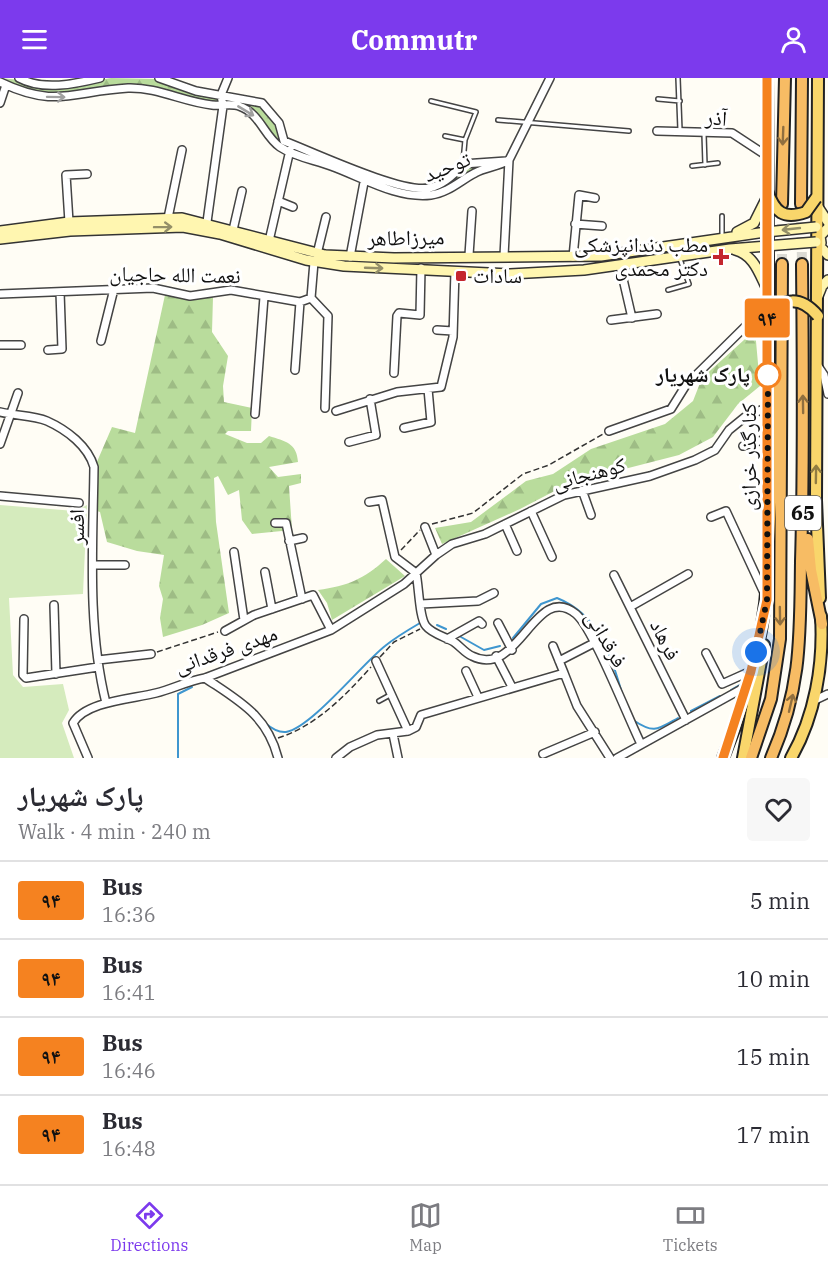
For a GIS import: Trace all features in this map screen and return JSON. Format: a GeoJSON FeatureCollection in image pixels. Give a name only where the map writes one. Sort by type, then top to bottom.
{"type":"FeatureCollection","features":[{"type":"Feature","properties":{"kind":"highway"},"geometry":{"type":"LineString","coordinates":[[782,204],[785,78]]}},
{"type":"Feature","properties":{"kind":"highway"},"geometry":{"type":"LineString","coordinates":[[801,204],[802,78]]}},
{"type":"Feature","properties":{"kind":"highway","name":"65"},"geometry":{"type":"LineString","coordinates":[[751,758],[771,699],[780,639],[782,264]]}},
{"type":"Feature","properties":{"kind":"highway","name":"65"},"geometry":{"type":"LineString","coordinates":[[771,758],[790,710],[798,671],[802,628],[804,488],[802,264]]}},
{"type":"Feature","properties":{"kind":"highway"},"geometry":{"type":"LineString","coordinates":[[768,564],[777,337],[782,313]]}},
{"type":"Feature","properties":{"kind":"highway"},"geometry":{"type":"LineString","coordinates":[[804,488],[811,570],[822,624]]}},
{"type":"Feature","properties":{"kind":"main road","name":"کنارگذر خرازی"},"geometry":{"type":"LineString","coordinates":[[723,758],[747,686],[767,600],[769,438],[766,290],[767,78]]}},
{"type":"Feature","properties":{"kind":"main road"},"geometry":{"type":"LineString","coordinates":[[767,194],[775,210],[786,216],[806,212],[816,198],[823,179],[823,113],[818,78]]}},
{"type":"Feature","properties":{"kind":"main road"},"geometry":{"type":"LineString","coordinates":[[722,238],[754,223],[767,194]]}},
{"type":"Feature","properties":{"kind":"main road"},"geometry":{"type":"LineString","coordinates":[[793,756],[813,701],[825,641],[822,624],[816,500],[823,371],[818,316],[822,248],[820,236],[828,225],[818,207],[816,198]]}},
{"type":"Feature","properties":{"kind":"main road"},"geometry":{"type":"LineString","coordinates":[[816,198],[816,227],[822,248]]}},
{"type":"Feature","properties":{"kind":"main road","name":"میرزاطاهر"},"geometry":{"type":"LineString","coordinates":[[0,231],[69,222],[168,218],[207,222],[316,258],[469,255],[573,257],[625,253],[828,225]]}},
{"type":"Feature","properties":{"kind":"main road","name":"میرزاطاهر"},"geometry":{"type":"LineString","coordinates":[[0,239],[70,231],[183,227],[220,234],[344,266],[421,268],[469,273],[551,273],[766,246],[822,248]]}},
{"type":"Feature","properties":{"kind":"main road"},"geometry":{"type":"LineString","coordinates":[[730,249],[745,253],[754,262],[766,290]]}},
{"type":"Feature","properties":{"kind":"main road"},"geometry":{"type":"LineString","coordinates":[[469,255],[467,263],[469,273]]}},
{"type":"Feature","properties":{"kind":"main road"},"geometry":{"type":"LineString","coordinates":[[549,256],[554,262],[551,273]]}},
{"type":"Feature","properties":{"kind":"main road"},"geometry":{"type":"LineString","coordinates":[[818,298],[822,286],[828,280]]}},
{"type":"Feature","properties":{"kind":"main road"},"geometry":{"type":"LineString","coordinates":[[767,311],[780,303],[791,300],[801,302],[818,316]]}},
{"type":"Feature","properties":{"kind":"main road"},"geometry":{"type":"LineString","coordinates":[[743,758],[760,667],[767,600]]}},
{"type":"Feature","properties":{"kind":"street"},"geometry":{"type":"LineString","coordinates":[[20,78],[50,85],[100,78]]}},
{"type":"Feature","properties":{"kind":"street"},"geometry":{"type":"LineString","coordinates":[[155,92],[158,78],[196,91],[262,103],[279,123],[284,141],[292,144],[269,241]]}},
{"type":"Feature","properties":{"kind":"street"},"geometry":{"type":"LineString","coordinates":[[207,222],[223,106],[221,95],[228,78]]}},
{"type":"Feature","properties":{"kind":"street"},"geometry":{"type":"LineString","coordinates":[[504,256],[509,160],[550,78]]}},
{"type":"Feature","properties":{"kind":"street"},"geometry":{"type":"LineString","coordinates":[[0,103],[3,84]]}},
{"type":"Feature","properties":{"kind":"street","name":"توحید"},"geometry":{"type":"LineString","coordinates":[[3,84],[25,94],[51,98],[131,88],[194,103],[239,105],[254,115],[270,138],[289,153],[366,176]]}},
{"type":"Feature","properties":{"kind":"street","name":"آذر"},"geometry":{"type":"LineString","coordinates":[[657,131],[732,133],[767,156]]}},
{"type":"Feature","properties":{"kind":"street","name":"توحید"},"geometry":{"type":"LineString","coordinates":[[292,144],[398,192],[430,192],[456,186],[476,172],[499,166],[509,160]]}},
{"type":"Feature","properties":{"kind":"street"},"geometry":{"type":"LineString","coordinates":[[168,218],[182,150]]}},
{"type":"Feature","properties":{"kind":"street","name":"توحید"},"geometry":{"type":"LineString","coordinates":[[430,192],[453,176],[463,164],[509,160]]}},
{"type":"Feature","properties":{"kind":"street"},"geometry":{"type":"LineString","coordinates":[[69,222],[66,174],[87,174]]}},
{"type":"Feature","properties":{"kind":"street"},"geometry":{"type":"LineString","coordinates":[[350,257],[366,176]]}},
{"type":"Feature","properties":{"kind":"street"},"geometry":{"type":"LineString","coordinates":[[453,176],[456,186]]}},
{"type":"Feature","properties":{"kind":"street"},"geometry":{"type":"LineString","coordinates":[[233,230],[242,191]]}},
{"type":"Feature","properties":{"kind":"street"},"geometry":{"type":"LineString","coordinates":[[573,257],[579,195],[595,198]]}},
{"type":"Feature","properties":{"kind":"street"},"geometry":{"type":"LineString","coordinates":[[278,201],[293,207]]}},
{"type":"Feature","properties":{"kind":"street"},"geometry":{"type":"LineString","coordinates":[[469,255],[472,211]]}},
{"type":"Feature","properties":{"kind":"street"},"geometry":{"type":"LineString","coordinates":[[325,408],[328,316],[311,298],[316,258],[326,217]]}},
{"type":"Feature","properties":{"kind":"street"},"geometry":{"type":"LineString","coordinates":[[575,224],[602,226]]}},
{"type":"Feature","properties":{"kind":"street"},"geometry":{"type":"LineString","coordinates":[[620,266],[632,318]]}},
{"type":"Feature","properties":{"kind":"street"},"geometry":{"type":"LineString","coordinates":[[394,373],[398,314],[420,315],[421,268]]}},
{"type":"Feature","properties":{"kind":"street"},"geometry":{"type":"LineString","coordinates":[[336,411],[397,392],[441,387],[453,331],[455,271]]}},
{"type":"Feature","properties":{"kind":"street","name":"نعمت الله حاجیان"},"geometry":{"type":"LineString","coordinates":[[0,294],[153,288],[190,296],[231,290],[300,302],[311,298]]}},
{"type":"Feature","properties":{"kind":"street"},"geometry":{"type":"LineString","coordinates":[[101,341],[114,290]]}},
{"type":"Feature","properties":{"kind":"street"},"geometry":{"type":"LineString","coordinates":[[48,350],[62,349],[60,292]]}},
{"type":"Feature","properties":{"kind":"street"},"geometry":{"type":"LineString","coordinates":[[255,414],[264,297]]}},
{"type":"Feature","properties":{"kind":"street"},"geometry":{"type":"LineString","coordinates":[[295,370],[300,302]]}},
{"type":"Feature","properties":{"kind":"street"},"geometry":{"type":"LineString","coordinates":[[609,431],[671,409],[686,385],[767,311]]}},
{"type":"Feature","properties":{"kind":"street"},"geometry":{"type":"LineString","coordinates":[[611,320],[657,314]]}},
{"type":"Feature","properties":{"kind":"street"},"geometry":{"type":"LineString","coordinates":[[437,330],[453,331]]}},
{"type":"Feature","properties":{"kind":"street"},"geometry":{"type":"LineString","coordinates":[[0,345],[21,345]]}},
{"type":"Feature","properties":{"kind":"street"},"geometry":{"type":"LineString","coordinates":[[823,371],[828,394]]}},
{"type":"Feature","properties":{"kind":"street"},"geometry":{"type":"LineString","coordinates":[[404,428],[431,422],[428,389]]}},
{"type":"Feature","properties":{"kind":"street"},"geometry":{"type":"LineString","coordinates":[[0,444],[18,393]]}},
{"type":"Feature","properties":{"kind":"street"},"geometry":{"type":"LineString","coordinates":[[349,442],[376,435],[370,399]]}},
{"type":"Feature","properties":{"kind":"street","name":"کوهنجانی"},"geometry":{"type":"LineString","coordinates":[[416,573],[452,544],[484,534],[564,495],[650,476],[695,460],[714,450],[729,430],[745,417],[768,407]]}},
{"type":"Feature","properties":{"kind":"street","name":"افسر"},"geometry":{"type":"LineString","coordinates":[[0,412],[11,416],[47,421],[87,448],[94,467],[93,565],[98,664],[106,703]]}},
{"type":"Feature","properties":{"kind":"street"},"geometry":{"type":"LineString","coordinates":[[743,446],[769,438]]}},
{"type":"Feature","properties":{"kind":"street"},"geometry":{"type":"LineString","coordinates":[[582,490],[591,515]]}},
{"type":"Feature","properties":{"kind":"street"},"geometry":{"type":"LineString","coordinates":[[0,496],[79,503]]}},
{"type":"Feature","properties":{"kind":"street"},"geometry":{"type":"LineString","coordinates":[[369,502],[382,500],[395,557],[416,573],[426,627]]}},
{"type":"Feature","properties":{"kind":"street"},"geometry":{"type":"LineString","coordinates":[[531,511],[552,557]]}},
{"type":"Feature","properties":{"kind":"street"},"geometry":{"type":"LineString","coordinates":[[711,517],[726,511],[767,600]]}},
{"type":"Feature","properties":{"kind":"street"},"geometry":{"type":"LineString","coordinates":[[275,524],[285,522],[302,599]]}},
{"type":"Feature","properties":{"kind":"street"},"geometry":{"type":"LineString","coordinates":[[504,525],[517,551]]}},
{"type":"Feature","properties":{"kind":"street"},"geometry":{"type":"LineString","coordinates":[[425,527],[436,555]]}},
{"type":"Feature","properties":{"kind":"street"},"geometry":{"type":"LineString","coordinates":[[290,542],[303,538]]}},
{"type":"Feature","properties":{"kind":"street"},"geometry":{"type":"LineString","coordinates":[[234,552],[244,620]]}},
{"type":"Feature","properties":{"kind":"street"},"geometry":{"type":"LineString","coordinates":[[93,565],[125,565]]}},
{"type":"Feature","properties":{"kind":"street"},"geometry":{"type":"LineString","coordinates":[[265,572],[272,609]]}},
{"type":"Feature","properties":{"kind":"street","name":"مهدی فرقدانی"},"geometry":{"type":"LineString","coordinates":[[88,758],[74,723],[76,718],[106,703],[158,693],[185,681],[205,678],[331,630],[404,584],[416,573]]}},
{"type":"Feature","properties":{"kind":"street"},"geometry":{"type":"LineString","coordinates":[[630,607],[688,574]]}},
{"type":"Feature","properties":{"kind":"street","name":"فرهاد"},"geometry":{"type":"LineString","coordinates":[[614,575],[686,720]]}},
{"type":"Feature","properties":{"kind":"street"},"geometry":{"type":"LineString","coordinates":[[421,604],[478,601],[494,593]]}},
{"type":"Feature","properties":{"kind":"street"},"geometry":{"type":"LineString","coordinates":[[225,631],[244,620],[272,609],[315,596],[331,630]]}},
{"type":"Feature","properties":{"kind":"street"},"geometry":{"type":"LineString","coordinates":[[54,605],[56,674]]}},
{"type":"Feature","properties":{"kind":"street","name":"فرقدانی"},"geometry":{"type":"LineString","coordinates":[[426,627],[472,657],[489,660],[512,650],[546,610],[560,607],[577,615],[594,643],[641,744]]}},
{"type":"Feature","properties":{"kind":"street"},"geometry":{"type":"LineString","coordinates":[[24,619],[23,675],[26,678],[151,654]]}},
{"type":"Feature","properties":{"kind":"street"},"geometry":{"type":"LineString","coordinates":[[447,639],[479,621],[482,624]]}},
{"type":"Feature","properties":{"kind":"street"},"geometry":{"type":"LineString","coordinates":[[498,623],[512,650]]}},
{"type":"Feature","properties":{"kind":"street"},"geometry":{"type":"LineString","coordinates":[[559,661],[594,643]]}},
{"type":"Feature","properties":{"kind":"street"},"geometry":{"type":"LineString","coordinates":[[553,646],[577,706],[610,758]]}},
{"type":"Feature","properties":{"kind":"street"},"geometry":{"type":"LineString","coordinates":[[706,653],[728,697]]}},
{"type":"Feature","properties":{"kind":"street"},"geometry":{"type":"LineString","coordinates":[[496,656],[512,687]]}},
{"type":"Feature","properties":{"kind":"street"},"geometry":{"type":"LineString","coordinates":[[376,662],[408,731]]}},
{"type":"Feature","properties":{"kind":"street"},"geometry":{"type":"LineString","coordinates":[[466,670],[478,697]]}},
{"type":"Feature","properties":{"kind":"street"},"geometry":{"type":"LineString","coordinates":[[722,684],[751,671]]}},
{"type":"Feature","properties":{"kind":"street"},"geometry":{"type":"LineString","coordinates":[[336,758],[362,740],[380,734],[408,731],[416,727],[421,715],[564,673]]}},
{"type":"Feature","properties":{"kind":"street"},"geometry":{"type":"LineString","coordinates":[[205,678],[256,714],[273,740],[278,758]]}},
{"type":"Feature","properties":{"kind":"street"},"geometry":{"type":"LineString","coordinates":[[617,758],[747,686]]}},
{"type":"Feature","properties":{"kind":"street"},"geometry":{"type":"LineString","coordinates":[[813,701],[828,694]]}},
{"type":"Feature","properties":{"kind":"street"},"geometry":{"type":"LineString","coordinates":[[543,754],[595,732]]}},
{"type":"Feature","properties":{"kind":"street"},"geometry":{"type":"LineString","coordinates":[[393,734],[398,758]]}},
{"type":"Feature","properties":{"kind":"lane"},"geometry":{"type":"LineString","coordinates":[[678,78],[680,133]]}},
{"type":"Feature","properties":{"kind":"lane"},"geometry":{"type":"LineString","coordinates":[[658,99],[680,101]]}},
{"type":"Feature","properties":{"kind":"lane"},"geometry":{"type":"LineString","coordinates":[[431,101],[476,112],[465,140],[463,164]]}},
{"type":"Feature","properties":{"kind":"lane"},"geometry":{"type":"LineString","coordinates":[[498,120],[629,132]]}},
{"type":"Feature","properties":{"kind":"lane"},"geometry":{"type":"LineString","coordinates":[[704,132],[705,165]]}},
{"type":"Feature","properties":{"kind":"lane"},"geometry":{"type":"LineString","coordinates":[[445,136],[465,140]]}},
{"type":"Feature","properties":{"kind":"lane"},"geometry":{"type":"LineString","coordinates":[[692,166],[718,163]]}},
{"type":"Feature","properties":{"kind":"lane"},"geometry":{"type":"LineString","coordinates":[[722,216],[722,238]]}},
{"type":"Feature","properties":{"kind":"lane"},"geometry":{"type":"LineString","coordinates":[[668,290],[689,284],[680,257]]}},
{"type":"Feature","properties":{"kind":"lane"},"geometry":{"type":"LineString","coordinates":[[379,701],[391,694]]}},
{"type":"Feature","properties":{"kind":"path"},"geometry":{"type":"LineString","coordinates":[[395,557],[416,532],[425,527],[473,513],[498,491],[524,474],[549,465],[609,431]]}},
{"type":"Feature","properties":{"kind":"path"},"geometry":{"type":"LineString","coordinates":[[273,740],[303,727],[343,697],[394,642],[426,627]]}},
{"type":"Feature","properties":{"kind":"path"},"geometry":{"type":"LineString","coordinates":[[151,654],[170,646],[225,631]]}},
{"type":"Feature","properties":{"kind":"green space"},"geometry":{"type":"Polygon","coordinates":[[[0,78],[72,85],[111,78],[156,79],[261,104],[277,124],[283,141],[369,175],[428,189],[463,166],[503,162],[430,194],[397,192],[278,145],[254,114],[132,87],[77,95],[25,92],[0,78]]]}},
{"type":"Feature","properties":{"kind":"green space"},"geometry":{"type":"Polygon","coordinates":[[[165,295],[191,300],[213,297],[212,332],[228,356],[223,386],[224,402],[252,408],[251,431],[228,431],[225,434],[247,443],[261,443],[269,436],[289,444],[295,451],[298,462],[269,467],[278,477],[301,474],[301,483],[289,486],[292,530],[252,534],[242,520],[239,490],[228,495],[218,476],[214,478],[216,522],[229,613],[202,625],[163,637],[160,618],[163,599],[159,586],[164,555],[137,551],[107,542],[100,512],[97,511],[96,464],[112,427],[135,433],[165,295]]]}},
{"type":"Feature","properties":{"kind":"green space"},"geometry":{"type":"Polygon","coordinates":[[[755,330],[760,386],[738,404],[713,437],[679,455],[570,483],[520,509],[442,544],[435,528],[471,522],[526,481],[553,474],[591,449],[665,424],[693,401],[702,378],[755,330]]]}},
{"type":"Feature","properties":{"kind":"green space"},"geometry":{"type":"Polygon","coordinates":[[[0,505],[75,511],[87,505],[83,594],[9,598],[13,675],[23,687],[63,684],[69,710],[62,723],[74,758],[0,758],[0,505]]]}},
{"type":"Feature","properties":{"kind":"green space"},"geometry":{"type":"Polygon","coordinates":[[[386,559],[405,576],[332,620],[327,603],[318,590],[355,580],[386,559]]]}},
{"type":"Feature","properties":{"kind":"waterway"},"geometry":{"type":"LineString","coordinates":[[513,638],[541,604],[557,598],[571,605],[583,614],[601,637],[622,693]]}},
{"type":"Feature","properties":{"kind":"waterway"},"geometry":{"type":"LineString","coordinates":[[265,723],[280,732],[297,728],[323,708],[375,654],[420,623]]}},
{"type":"Feature","properties":{"kind":"waterway"},"geometry":{"type":"LineString","coordinates":[[437,625],[446,629]]}},
{"type":"Feature","properties":{"kind":"waterway"},"geometry":{"type":"LineString","coordinates":[[461,637],[484,650],[500,646]]}},
{"type":"Feature","properties":{"kind":"waterway"},"geometry":{"type":"LineString","coordinates":[[731,690],[743,683]]}},
{"type":"Feature","properties":{"kind":"waterway"},"geometry":{"type":"LineString","coordinates":[[178,758],[178,694],[192,687]]}},
{"type":"Feature","properties":{"kind":"waterway"},"geometry":{"type":"LineString","coordinates":[[691,711],[720,696]]}},
{"type":"Feature","properties":{"kind":"waterway"},"geometry":{"type":"LineString","coordinates":[[633,720],[651,729],[656,729],[678,718]]}},
{"type":"Feature","properties":{"kind":"tunnel"},"geometry":{"type":"LineString","coordinates":[[782,204],[782,264]]}},
{"type":"Feature","properties":{"kind":"tunnel"},"geometry":{"type":"LineString","coordinates":[[801,207],[802,264]]}},
{"type":"Feature","properties":{"kind":"bus line","name":"۹۴"},"geometry":{"type":"LineString","coordinates":[[723,758],[734,732],[751,671],[767,600],[769,438],[766,316],[767,78]]}},
{"type":"Feature","properties":{"kind":"place","name":"مطب دندانپزشکی دکتر محمدی"},"geometry":{"type":"Point","coordinates":[721,257]}},
{"type":"Feature","properties":{"kind":"place","name":"سادات"},"geometry":{"type":"Point","coordinates":[461,276]}},
{"type":"Feature","properties":{"kind":"place","name":"پارک شهریار"},"geometry":{"type":"Point","coordinates":[768,375]}},
{"type":"Feature","properties":{"kind":"route"},"geometry":{"type":"LineString","coordinates":[[756,652],[767,600],[768,375]]}}]}
